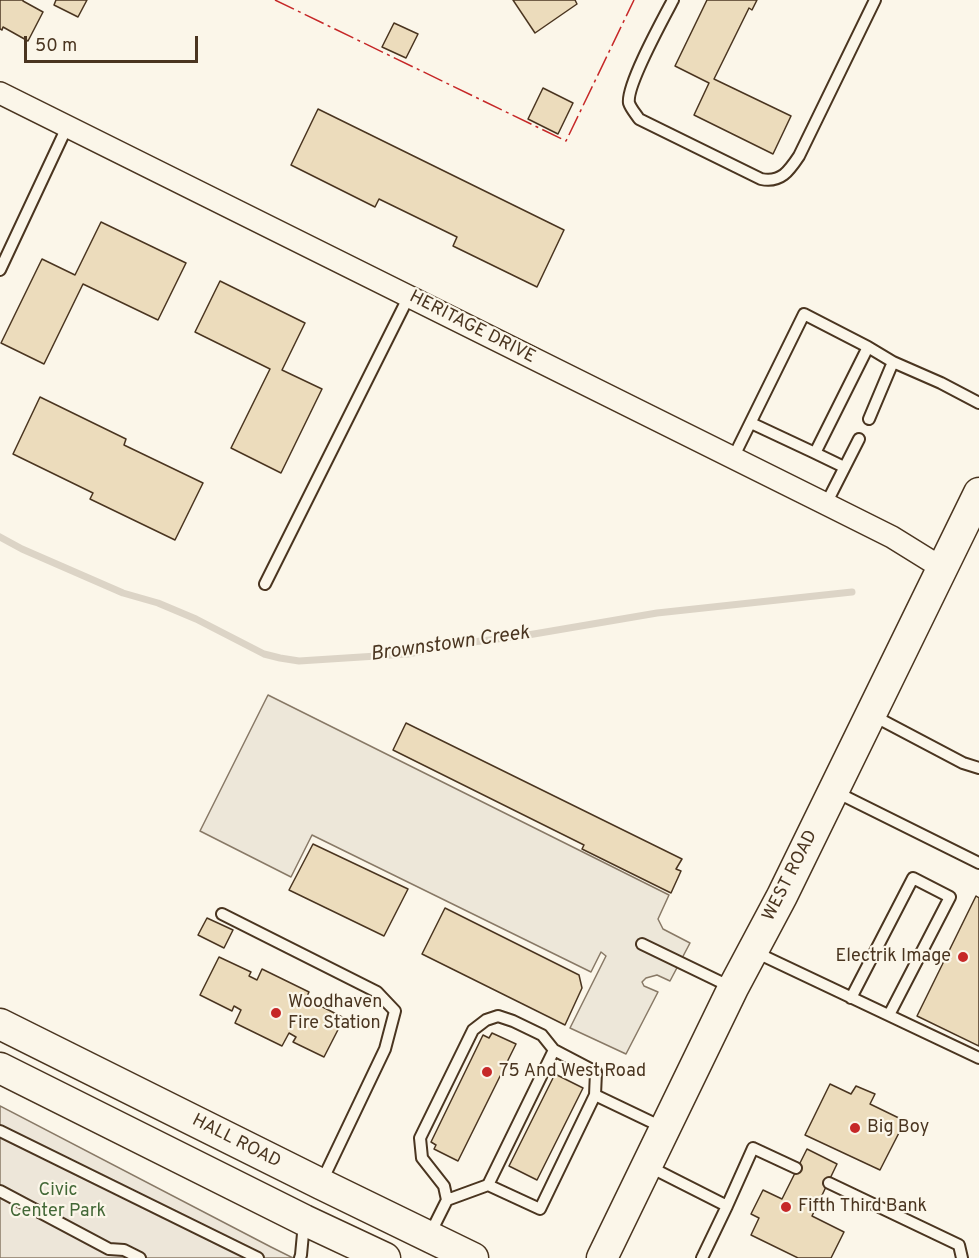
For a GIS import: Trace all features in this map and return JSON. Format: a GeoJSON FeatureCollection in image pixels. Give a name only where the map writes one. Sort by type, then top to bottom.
{"type":"FeatureCollection","features":[{"type":"Feature","properties":{"kind":"street","name":"HERITAGE DRIVE"},"geometry":{"type":"LineString","coordinates":[[0,93],[892,537],[942,568]]}},
{"type":"Feature","properties":{"kind":"street","name":"WEST ROAD"},"geometry":{"type":"LineString","coordinates":[[602,1258],[733,988],[833,791],[979,493]]}},
{"type":"Feature","properties":{"kind":"street","name":"HALL ROAD"},"geometry":{"type":"LineString","coordinates":[[9,1029],[321,1184],[423,1247],[473,1258]]}},
{"type":"Feature","properties":{"kind":"street"},"geometry":{"type":"LineString","coordinates":[[9,1029],[0,1068],[385,1258]]}},
{"type":"Feature","properties":{"kind":"street"},"geometry":{"type":"LineString","coordinates":[[304,1220],[321,1184]]}},
{"type":"Feature","properties":{"kind":"lane"},"geometry":{"type":"LineString","coordinates":[[673,0],[634,80],[629,96],[633,111],[639,119],[761,179],[769,180],[778,179],[799,156],[875,0]]}},
{"type":"Feature","properties":{"kind":"lane"},"geometry":{"type":"LineString","coordinates":[[0,270],[68,127]]}},
{"type":"Feature","properties":{"kind":"lane"},"geometry":{"type":"LineString","coordinates":[[265,584],[409,296]]}},
{"type":"Feature","properties":{"kind":"lane"},"geometry":{"type":"LineString","coordinates":[[733,458],[804,314],[893,362],[979,403]]}},
{"type":"Feature","properties":{"kind":"lane"},"geometry":{"type":"LineString","coordinates":[[815,453],[868,347]]}},
{"type":"Feature","properties":{"kind":"lane"},"geometry":{"type":"LineString","coordinates":[[869,419],[893,362]]}},
{"type":"Feature","properties":{"kind":"lane"},"geometry":{"type":"LineString","coordinates":[[751,423],[844,467]]}},
{"type":"Feature","properties":{"kind":"lane"},"geometry":{"type":"LineString","coordinates":[[826,504],[859,439]]}},
{"type":"Feature","properties":{"kind":"lane"},"geometry":{"type":"LineString","coordinates":[[871,714],[963,763],[979,768]]}},
{"type":"Feature","properties":{"kind":"lane"},"geometry":{"type":"LineString","coordinates":[[833,791],[979,863]]}},
{"type":"Feature","properties":{"kind":"lane"},"geometry":{"type":"LineString","coordinates":[[851,998],[913,878],[950,897],[889,1016]]}},
{"type":"Feature","properties":{"kind":"lane"},"geometry":{"type":"LineString","coordinates":[[222,914],[377,992],[395,1011],[385,1049],[321,1184]]}},
{"type":"Feature","properties":{"kind":"lane"},"geometry":{"type":"LineString","coordinates":[[642,944],[733,988]]}},
{"type":"Feature","properties":{"kind":"lane"},"geometry":{"type":"LineString","coordinates":[[753,951],[979,1058]]}},
{"type":"Feature","properties":{"kind":"lane"},"geometry":{"type":"LineString","coordinates":[[423,1247],[447,1200],[444,1186],[422,1158],[420,1138],[473,1030],[486,1020],[498,1016],[542,1035],[554,1050],[596,1072],[595,1095],[540,1209],[489,1185]]}},
{"type":"Feature","properties":{"kind":"lane"},"geometry":{"type":"LineString","coordinates":[[447,1200],[489,1185],[554,1050]]}},
{"type":"Feature","properties":{"kind":"lane"},"geometry":{"type":"LineString","coordinates":[[595,1095],[665,1128]]}},
{"type":"Feature","properties":{"kind":"lane"},"geometry":{"type":"LineString","coordinates":[[0,1131],[258,1258]]}},
{"type":"Feature","properties":{"kind":"lane"},"geometry":{"type":"LineString","coordinates":[[702,1258],[753,1148],[796,1168]]}},
{"type":"Feature","properties":{"kind":"lane"},"geometry":{"type":"LineString","coordinates":[[647,1165],[727,1206]]}},
{"type":"Feature","properties":{"kind":"lane"},"geometry":{"type":"LineString","coordinates":[[829,1183],[959,1245],[962,1258]]}},
{"type":"Feature","properties":{"kind":"lane"},"geometry":{"type":"LineString","coordinates":[[0,1191],[109,1249],[124,1250],[140,1258]]}},
{"type":"Feature","properties":{"kind":"lane"},"geometry":{"type":"LineString","coordinates":[[300,1258],[304,1220]]}},
{"type":"Feature","properties":{"kind":"green space","name":"Civic Center Park"},"geometry":{"type":"Polygon","coordinates":[[[0,1106],[271,1247],[293,1258],[0,1258],[0,1106]]]}},
{"type":"Feature","properties":{"kind":"shaded area"},"geometry":{"type":"Polygon","coordinates":[[[268,695],[669,895],[658,919],[663,929],[690,943],[670,981],[657,975],[646,978],[642,982],[644,986],[658,992],[626,1054],[570,1028],[606,956],[601,952],[591,972],[312,835],[291,877],[200,831],[268,695]]]}},
{"type":"Feature","properties":{"kind":"building"},"geometry":{"type":"Polygon","coordinates":[[[0,0],[23,0],[43,12],[28,41],[3,27],[2,30],[0,29],[0,0]]]}},
{"type":"Feature","properties":{"kind":"building"},"geometry":{"type":"Polygon","coordinates":[[[56,0],[87,0],[78,17],[54,5],[56,0]]]}},
{"type":"Feature","properties":{"kind":"building"},"geometry":{"type":"Polygon","coordinates":[[[513,0],[575,0],[577,4],[535,33],[513,0]]]}},
{"type":"Feature","properties":{"kind":"building"},"geometry":{"type":"Polygon","coordinates":[[[707,0],[757,0],[752,10],[749,8],[714,79],[791,116],[773,154],[694,115],[709,83],[675,66],[707,0]]]}},
{"type":"Feature","properties":{"kind":"building"},"geometry":{"type":"Polygon","coordinates":[[[394,23],[418,34],[406,58],[382,47],[394,23]]]}},
{"type":"Feature","properties":{"kind":"building"},"geometry":{"type":"Polygon","coordinates":[[[543,88],[573,103],[558,134],[528,119],[543,88]]]}},
{"type":"Feature","properties":{"kind":"building"},"geometry":{"type":"Polygon","coordinates":[[[318,109],[564,230],[537,287],[453,246],[457,237],[379,199],[375,207],[291,165],[318,109]]]}},
{"type":"Feature","properties":{"kind":"building"},"geometry":{"type":"Polygon","coordinates":[[[101,222],[186,263],[158,320],[83,284],[44,364],[1,343],[42,259],[75,275],[101,222]]]}},
{"type":"Feature","properties":{"kind":"building"},"geometry":{"type":"Polygon","coordinates":[[[220,281],[305,323],[282,370],[322,389],[281,473],[231,448],[270,369],[195,332],[220,281]]]}},
{"type":"Feature","properties":{"kind":"building"},"geometry":{"type":"Polygon","coordinates":[[[40,397],[126,439],[124,445],[203,483],[175,540],[90,499],[93,493],[13,454],[40,397]]]}},
{"type":"Feature","properties":{"kind":"building"},"geometry":{"type":"Polygon","coordinates":[[[406,723],[682,859],[676,869],[681,871],[671,893],[582,849],[584,845],[393,750],[406,723]]]}},
{"type":"Feature","properties":{"kind":"building"},"geometry":{"type":"Polygon","coordinates":[[[313,844],[408,889],[384,936],[289,890],[313,844]]]}},
{"type":"Feature","properties":{"kind":"building","name":"Electrik Image"},"geometry":{"type":"Polygon","coordinates":[[[976,896],[979,898],[979,1046],[917,1016],[976,896]]]}},
{"type":"Feature","properties":{"kind":"building"},"geometry":{"type":"Polygon","coordinates":[[[445,908],[579,975],[582,988],[565,1025],[422,954],[445,908]]]}},
{"type":"Feature","properties":{"kind":"building"},"geometry":{"type":"Polygon","coordinates":[[[207,918],[233,930],[224,948],[198,935],[207,918]]]}},
{"type":"Feature","properties":{"kind":"building"},"geometry":{"type":"Polygon","coordinates":[[[219,957],[251,972],[249,976],[257,980],[262,969],[309,992],[304,1003],[311,1006],[313,1002],[344,1018],[324,1057],[293,1042],[296,1037],[289,1033],[282,1046],[235,1023],[241,1010],[234,1006],[232,1011],[200,995],[219,957]]]}},
{"type":"Feature","properties":{"kind":"building"},"geometry":{"type":"Polygon","coordinates":[[[492,1033],[516,1044],[458,1161],[434,1149],[436,1145],[431,1142],[483,1035],[489,1038],[492,1033]]]}},
{"type":"Feature","properties":{"kind":"building"},"geometry":{"type":"Polygon","coordinates":[[[555,1074],[583,1088],[537,1180],[509,1166],[555,1074]]]}},
{"type":"Feature","properties":{"kind":"building","name":"Big Boy"},"geometry":{"type":"Polygon","coordinates":[[[830,1084],[851,1094],[856,1086],[875,1094],[870,1104],[905,1121],[880,1170],[805,1135],[830,1084]]]}},
{"type":"Feature","properties":{"kind":"building","name":"Fifth Third Bank"},"geometry":{"type":"Polygon","coordinates":[[[807,1149],[837,1164],[812,1216],[844,1232],[831,1258],[798,1258],[751,1235],[759,1218],[751,1214],[763,1190],[782,1199],[807,1149]]]}},
{"type":"Feature","properties":{"kind":"waterway","name":"Brownstown Creek"},"geometry":{"type":"LineString","coordinates":[[0,537],[22,549],[123,593],[158,603],[196,619],[264,654],[299,661],[408,654],[450,645],[528,635],[657,613],[852,592]]}},
{"type":"Feature","properties":{"kind":"power"},"geometry":{"type":"LineString","coordinates":[[275,0],[566,141],[634,0]]}},
{"type":"Feature","properties":{"kind":"place","name":"Electrik Image"},"geometry":{"type":"Point","coordinates":[963,957]}},
{"type":"Feature","properties":{"kind":"place","name":"Woodhaven Fire Station"},"geometry":{"type":"Point","coordinates":[276,1013]}},
{"type":"Feature","properties":{"kind":"place","name":"75 And West Road"},"geometry":{"type":"Point","coordinates":[487,1072]}},
{"type":"Feature","properties":{"kind":"place","name":"Big Boy"},"geometry":{"type":"Point","coordinates":[855,1128]}},
{"type":"Feature","properties":{"kind":"place","name":"Fifth Third Bank"},"geometry":{"type":"Point","coordinates":[786,1207]}}]}
